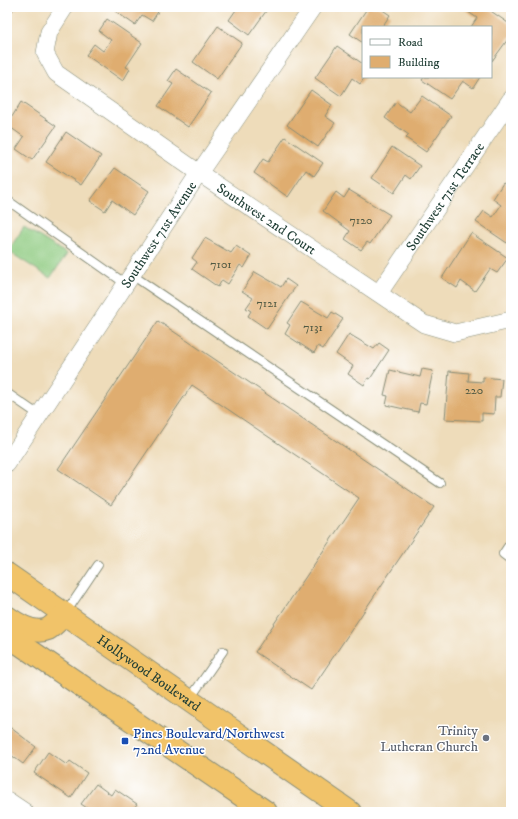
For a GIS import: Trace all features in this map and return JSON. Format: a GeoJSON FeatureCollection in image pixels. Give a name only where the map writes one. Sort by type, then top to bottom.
{"type":"FeatureCollection","features":[{"type":"Feature","properties":{"kind":"highway","name":"Hollywood Boulevard"},"geometry":{"type":"LineString","coordinates":[[7,574],[350,812]]}},
{"type":"Feature","properties":{"kind":"highway"},"geometry":{"type":"LineString","coordinates":[[7,617],[20,626],[38,630],[48,629],[65,614]]}},
{"type":"Feature","properties":{"kind":"highway"},"geometry":{"type":"LineString","coordinates":[[7,635],[266,812]]}},
{"type":"Feature","properties":{"kind":"street","name":"Southwest 2nd Court"},"geometry":{"type":"LineString","coordinates":[[65,7],[48,32],[45,53],[56,73],[199,173],[424,324],[455,333],[511,320]]}},
{"type":"Feature","properties":{"kind":"street","name":"Southwest 71st Avenue"},"geometry":{"type":"LineString","coordinates":[[7,464],[199,173],[312,7]]}},
{"type":"Feature","properties":{"kind":"street","name":"Southwest 71st Terrace"},"geometry":{"type":"LineString","coordinates":[[379,293],[511,99]]}},
{"type":"Feature","properties":{"kind":"street"},"geometry":{"type":"LineString","coordinates":[[7,800],[25,812]]}},
{"type":"Feature","properties":{"kind":"lane"},"geometry":{"type":"LineString","coordinates":[[7,200],[440,483]]}},
{"type":"Feature","properties":{"kind":"lane"},"geometry":{"type":"LineString","coordinates":[[7,393],[39,416]]}},
{"type":"Feature","properties":{"kind":"lane"},"geometry":{"type":"LineString","coordinates":[[511,542],[503,554],[511,560]]}},
{"type":"Feature","properties":{"kind":"lane"},"geometry":{"type":"LineString","coordinates":[[65,614],[98,565]]}},
{"type":"Feature","properties":{"kind":"lane"},"geometry":{"type":"LineString","coordinates":[[189,700],[223,651]]}},
{"type":"Feature","properties":{"kind":"green space"},"geometry":{"type":"Polygon","coordinates":[[[24,227],[67,254],[50,278],[8,251],[24,227]]]}},
{"type":"Feature","properties":{"kind":"building"},"geometry":{"type":"Polygon","coordinates":[[[7,7],[17,7],[16,9],[14,8],[7,19],[7,7]]]}},
{"type":"Feature","properties":{"kind":"building"},"geometry":{"type":"Polygon","coordinates":[[[118,7],[161,7],[152,21],[142,15],[135,25],[115,11],[118,7]]]}},
{"type":"Feature","properties":{"kind":"building"},"geometry":{"type":"Polygon","coordinates":[[[238,7],[269,7],[249,35],[229,20],[238,7]]]}},
{"type":"Feature","properties":{"kind":"building"},"geometry":{"type":"Polygon","coordinates":[[[368,7],[378,7],[390,15],[383,26],[362,26],[362,42],[350,34],[368,7]]]}},
{"type":"Feature","properties":{"kind":"building"},"geometry":{"type":"Polygon","coordinates":[[[461,7],[485,7],[511,25],[511,35],[492,61],[492,26],[472,26],[477,18],[461,7]]]}},
{"type":"Feature","properties":{"kind":"building"},"geometry":{"type":"Polygon","coordinates":[[[107,19],[142,43],[126,67],[130,69],[123,81],[86,55],[94,44],[103,51],[111,40],[99,31],[107,19]]]}},
{"type":"Feature","properties":{"kind":"building"},"geometry":{"type":"Polygon","coordinates":[[[218,26],[242,43],[217,79],[193,62],[218,26]]]}},
{"type":"Feature","properties":{"kind":"building"},"geometry":{"type":"Polygon","coordinates":[[[337,46],[362,63],[362,78],[364,78],[360,84],[352,78],[341,96],[315,78],[337,46]]]}},
{"type":"Feature","properties":{"kind":"building"},"geometry":{"type":"Polygon","coordinates":[[[8,68],[12,89],[7,90],[7,69],[8,68]]]}},
{"type":"Feature","properties":{"kind":"building"},"geometry":{"type":"Polygon","coordinates":[[[176,69],[211,93],[188,127],[158,106],[173,84],[168,81],[176,69]]]}},
{"type":"Feature","properties":{"kind":"building"},"geometry":{"type":"Polygon","coordinates":[[[423,78],[479,78],[473,88],[463,81],[450,99],[422,80],[423,78]]]}},
{"type":"Feature","properties":{"kind":"building"},"geometry":{"type":"Polygon","coordinates":[[[311,90],[332,105],[325,116],[335,123],[318,147],[287,125],[311,90]]]}},
{"type":"Feature","properties":{"kind":"building"},"geometry":{"type":"Polygon","coordinates":[[[422,96],[451,116],[426,152],[406,138],[409,135],[385,118],[396,102],[410,112],[422,96]]]}},
{"type":"Feature","properties":{"kind":"building"},"geometry":{"type":"Polygon","coordinates":[[[21,102],[56,126],[32,160],[16,149],[24,137],[7,125],[21,102]]]}},
{"type":"Feature","properties":{"kind":"building"},"geometry":{"type":"Polygon","coordinates":[[[66,132],[101,156],[81,185],[46,162],[66,132]]]}},
{"type":"Feature","properties":{"kind":"building"},"geometry":{"type":"Polygon","coordinates":[[[285,137],[323,163],[314,176],[306,170],[288,197],[254,173],[263,159],[268,162],[285,137]]]}},
{"type":"Feature","properties":{"kind":"building"},"geometry":{"type":"Polygon","coordinates":[[[392,147],[420,166],[411,179],[406,175],[394,193],[372,178],[392,147]]]}},
{"type":"Feature","properties":{"kind":"building"},"geometry":{"type":"Polygon","coordinates":[[[115,168],[149,191],[133,215],[112,200],[105,211],[90,201],[115,168]]]}},
{"type":"Feature","properties":{"kind":"building"},"geometry":{"type":"Polygon","coordinates":[[[503,183],[511,188],[511,237],[507,243],[476,222],[484,211],[493,217],[501,205],[493,199],[503,183]]]}},
{"type":"Feature","properties":{"kind":"building"},"geometry":{"type":"Polygon","coordinates":[[[349,190],[390,215],[370,244],[367,242],[361,250],[345,239],[350,231],[323,211],[336,192],[344,198],[349,190]]]}},
{"type":"Feature","properties":{"kind":"building"},"geometry":{"type":"Polygon","coordinates":[[[471,233],[508,258],[497,273],[490,269],[475,291],[461,281],[457,288],[442,278],[471,233]]]}},
{"type":"Feature","properties":{"kind":"building"},"geometry":{"type":"Polygon","coordinates":[[[205,238],[231,253],[236,246],[251,256],[244,268],[240,265],[228,284],[222,280],[218,287],[192,269],[197,262],[192,258],[205,238]]]}},
{"type":"Feature","properties":{"kind":"building"},"geometry":{"type":"Polygon","coordinates":[[[255,272],[281,287],[286,279],[296,286],[267,329],[248,316],[251,311],[246,308],[253,298],[242,291],[255,272]]]}},
{"type":"Feature","properties":{"kind":"building"},"geometry":{"type":"Polygon","coordinates":[[[301,302],[328,318],[332,312],[343,319],[323,349],[318,346],[314,353],[285,334],[290,325],[287,323],[301,302]]]}},
{"type":"Feature","properties":{"kind":"building"},"geometry":{"type":"Polygon","coordinates":[[[158,321],[434,507],[311,690],[255,652],[359,498],[192,385],[111,505],[58,469],[158,321]]]}},
{"type":"Feature","properties":{"kind":"building"},"geometry":{"type":"Polygon","coordinates":[[[349,334],[374,349],[379,343],[389,350],[370,379],[368,378],[364,385],[348,374],[353,366],[336,354],[349,334]]]}},
{"type":"Feature","properties":{"kind":"building"},"geometry":{"type":"Polygon","coordinates":[[[422,369],[433,371],[426,404],[420,403],[418,412],[386,405],[388,396],[384,395],[390,370],[420,377],[422,369]]]}},
{"type":"Feature","properties":{"kind":"building"},"geometry":{"type":"Polygon","coordinates":[[[449,371],[469,373],[468,381],[483,382],[483,377],[502,379],[500,397],[495,397],[494,414],[482,413],[482,421],[445,419],[449,371]]]}},
{"type":"Feature","properties":{"kind":"building"},"geometry":{"type":"Polygon","coordinates":[[[7,725],[36,747],[23,764],[7,752],[7,725]]]}},
{"type":"Feature","properties":{"kind":"building"},"geometry":{"type":"Polygon","coordinates":[[[48,752],[67,765],[70,761],[87,773],[71,798],[34,773],[48,752]]]}},
{"type":"Feature","properties":{"kind":"building"},"geometry":{"type":"Polygon","coordinates":[[[96,784],[111,795],[115,789],[137,804],[131,812],[93,812],[81,804],[96,784]]]}},
{"type":"Feature","properties":{"kind":"place","name":"Trinity Lutheran Church"},"geometry":{"type":"Point","coordinates":[486,738]}},
{"type":"Feature","properties":{"kind":"place","name":"Pines Boulevard/Northwest 72nd Avenue"},"geometry":{"type":"Point","coordinates":[125,741]}}]}
